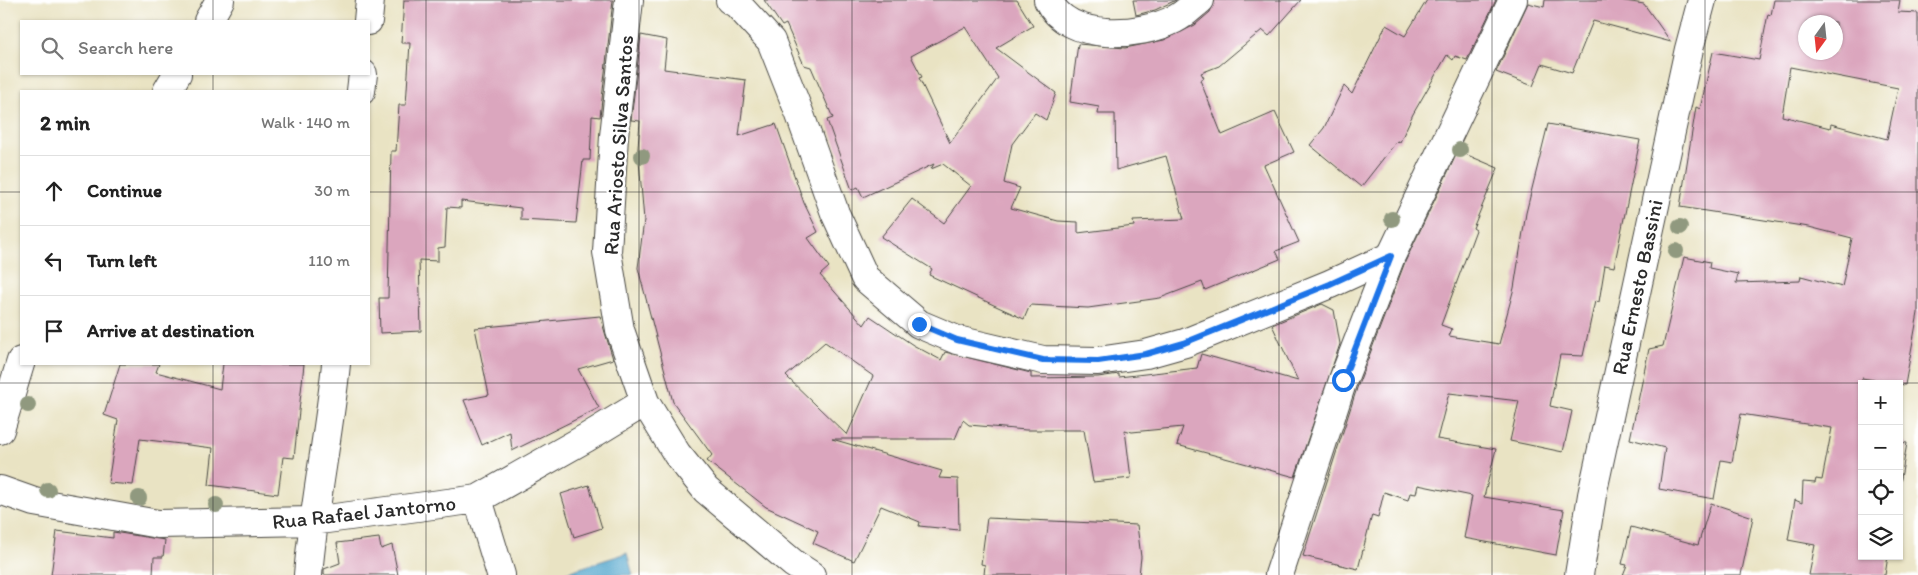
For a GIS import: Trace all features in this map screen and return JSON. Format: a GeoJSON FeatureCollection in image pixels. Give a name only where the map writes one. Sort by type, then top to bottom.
{"type":"FeatureCollection","features":[{"type":"Feature","properties":{"kind":"street"},"geometry":{"type":"LineString","coordinates":[[209,20],[220,0]]}},
{"type":"Feature","properties":{"kind":"street"},"geometry":{"type":"LineString","coordinates":[[368,20],[370,0]]}},
{"type":"Feature","properties":{"kind":"street","name":"Rua Ariosto Silva Santos"},"geometry":{"type":"LineString","coordinates":[[629,0],[614,136],[608,252],[620,330],[646,402],[677,454],[706,490],[794,564],[811,575]]}},
{"type":"Feature","properties":{"kind":"street"},"geometry":{"type":"LineString","coordinates":[[730,0],[738,4],[771,42],[799,112],[835,212],[865,278],[919,324],[957,340],[1043,360],[1098,361],[1146,354],[1193,340],[1330,284],[1391,256]]}},
{"type":"Feature","properties":{"kind":"street"},"geometry":{"type":"LineString","coordinates":[[1048,0],[1051,6],[1075,26],[1106,33],[1141,31],[1176,19],[1200,0]]}},
{"type":"Feature","properties":{"kind":"street"},"geometry":{"type":"LineString","coordinates":[[1279,575],[1343,380],[1391,256],[1514,0]]}},
{"type":"Feature","properties":{"kind":"street","name":"Rua Ernesto Bassini"},"geometry":{"type":"LineString","coordinates":[[1579,575],[1594,486],[1689,49],[1702,0]]}},
{"type":"Feature","properties":{"kind":"street"},"geometry":{"type":"LineString","coordinates":[[168,90],[176,75]]}},
{"type":"Feature","properties":{"kind":"street"},"geometry":{"type":"LineString","coordinates":[[361,90],[363,75]]}},
{"type":"Feature","properties":{"kind":"street"},"geometry":{"type":"LineString","coordinates":[[0,430],[20,363]]}},
{"type":"Feature","properties":{"kind":"street"},"geometry":{"type":"LineString","coordinates":[[308,575],[312,522],[333,398],[336,365]]}},
{"type":"Feature","properties":{"kind":"street","name":"Rua Rafael Jantorno"},"geometry":{"type":"LineString","coordinates":[[0,490],[34,502],[158,524],[312,522],[478,499],[646,402]]}},
{"type":"Feature","properties":{"kind":"street"},"geometry":{"type":"LineString","coordinates":[[478,499],[501,575]]}},
{"type":"Feature","properties":{"kind":"water"},"geometry":{"type":"Polygon","coordinates":[[[627,553],[633,575],[564,575],[564,573],[627,553]]]}},
{"type":"Feature","properties":{"kind":"building"},"geometry":{"type":"Polygon","coordinates":[[[404,0],[613,0],[600,117],[592,116],[590,160],[583,160],[576,223],[521,220],[521,208],[461,201],[461,208],[447,207],[445,247],[438,248],[438,261],[419,260],[421,331],[380,333],[379,298],[388,298],[391,151],[396,151],[399,105],[406,105],[410,43],[401,43],[404,0]]]}},
{"type":"Feature","properties":{"kind":"building"},"geometry":{"type":"Polygon","coordinates":[[[764,0],[1017,0],[1033,26],[996,48],[1056,93],[1046,120],[1035,113],[1012,144],[1004,183],[1020,188],[1011,208],[1058,221],[1078,222],[1078,233],[1134,226],[1133,221],[1184,219],[1166,156],[1116,170],[1115,114],[1098,114],[1099,107],[1070,102],[1078,44],[1125,48],[1164,40],[1195,25],[1210,12],[1215,0],[1301,0],[1269,36],[1262,30],[1219,66],[1201,73],[1204,78],[1200,80],[1222,135],[1275,112],[1294,152],[1264,165],[1299,242],[1276,251],[1280,259],[1205,290],[1202,282],[1160,298],[1088,308],[1030,305],[1024,319],[929,275],[932,269],[881,237],[912,199],[944,223],[971,186],[943,164],[931,169],[934,164],[863,197],[858,187],[852,190],[827,120],[833,118],[811,67],[804,65],[786,24],[782,26],[764,0]],[[965,27],[911,56],[922,77],[919,78],[950,143],[998,78],[965,27]]]}},
{"type":"Feature","properties":{"kind":"building"},"geometry":{"type":"Polygon","coordinates":[[[1133,0],[1176,0],[1155,10],[1136,15],[1133,0]]]}},
{"type":"Feature","properties":{"kind":"building"},"geometry":{"type":"Polygon","coordinates":[[[1427,0],[1496,0],[1467,60],[1455,56],[1453,60],[1447,55],[1413,114],[1400,142],[1397,141],[1361,187],[1310,145],[1324,128],[1344,86],[1352,94],[1386,25],[1405,36],[1427,0]]]}},
{"type":"Feature","properties":{"kind":"building"},"geometry":{"type":"Polygon","coordinates":[[[1545,0],[1619,0],[1644,4],[1671,42],[1593,21],[1572,73],[1542,64],[1533,86],[1496,72],[1528,3],[1544,7],[1545,0]]]}},
{"type":"Feature","properties":{"kind":"building"},"geometry":{"type":"Polygon","coordinates":[[[1774,0],[1900,0],[1898,12],[1918,13],[1918,313],[1905,385],[1903,385],[1903,380],[1862,378],[1862,380],[1858,380],[1858,560],[1887,560],[1885,575],[1809,575],[1815,545],[1788,540],[1795,500],[1802,503],[1803,482],[1815,483],[1816,479],[1822,480],[1832,428],[1741,414],[1732,462],[1721,460],[1714,499],[1659,489],[1665,448],[1630,439],[1649,349],[1663,346],[1684,257],[1710,262],[1709,268],[1738,274],[1736,283],[1800,281],[1801,276],[1842,287],[1852,238],[1809,227],[1680,207],[1696,107],[1700,109],[1713,52],[1759,60],[1768,14],[1771,15],[1774,0]],[[1790,67],[1782,116],[1830,128],[1831,124],[1887,139],[1898,88],[1790,67]]]}},
{"type":"Feature","properties":{"kind":"building"},"geometry":{"type":"Polygon","coordinates":[[[641,35],[667,40],[664,69],[746,80],[739,136],[776,124],[804,203],[818,232],[808,238],[829,267],[820,275],[864,325],[870,316],[913,345],[941,360],[945,352],[1031,373],[1031,378],[1098,377],[1119,374],[1119,377],[1197,368],[1201,354],[1298,381],[1272,325],[1322,304],[1334,310],[1340,344],[1295,477],[1177,445],[1183,427],[1132,432],[1125,430],[1131,478],[1093,482],[1084,430],[1026,430],[969,425],[963,420],[955,439],[832,439],[942,471],[939,478],[958,479],[959,530],[919,526],[920,522],[881,506],[854,561],[813,543],[818,531],[766,507],[707,461],[712,455],[673,402],[638,268],[644,220],[639,161],[637,161],[640,121],[631,120],[641,35]],[[825,342],[786,376],[847,435],[873,376],[825,342]]]}},
{"type":"Feature","properties":{"kind":"building"},"geometry":{"type":"Polygon","coordinates":[[[1548,124],[1640,140],[1614,267],[1605,265],[1599,302],[1595,301],[1583,356],[1560,355],[1550,406],[1572,411],[1563,452],[1510,441],[1519,401],[1449,393],[1437,439],[1496,449],[1484,497],[1564,510],[1556,555],[1464,538],[1472,496],[1418,485],[1416,494],[1410,493],[1408,500],[1384,492],[1378,517],[1372,515],[1358,569],[1303,556],[1358,385],[1405,262],[1458,151],[1498,168],[1473,228],[1476,230],[1441,325],[1452,329],[1449,336],[1499,344],[1514,288],[1526,213],[1548,124]]]}},
{"type":"Feature","properties":{"kind":"building"},"geometry":{"type":"Polygon","coordinates":[[[600,316],[613,359],[578,369],[599,408],[512,451],[510,432],[482,445],[464,400],[489,395],[475,328],[600,316]]]}},
{"type":"Feature","properties":{"kind":"building"},"geometry":{"type":"Polygon","coordinates":[[[120,365],[159,365],[156,372],[220,389],[223,365],[304,365],[294,458],[283,457],[278,494],[209,485],[213,448],[140,439],[133,485],[108,483],[118,420],[104,415],[120,365]]]}},
{"type":"Feature","properties":{"kind":"building"},"geometry":{"type":"Polygon","coordinates":[[[1903,442],[1907,443],[1903,466],[1903,442]]]}},
{"type":"Feature","properties":{"kind":"building"},"geometry":{"type":"Polygon","coordinates":[[[589,485],[602,528],[574,537],[561,494],[589,485]]]}},
{"type":"Feature","properties":{"kind":"building"},"geometry":{"type":"Polygon","coordinates":[[[1711,503],[1753,517],[1741,575],[1623,575],[1627,565],[1622,564],[1631,527],[1698,545],[1711,503]]]}},
{"type":"Feature","properties":{"kind":"building"},"geometry":{"type":"Polygon","coordinates":[[[987,518],[1137,525],[1141,557],[1139,575],[984,575],[985,565],[981,564],[987,518]]]}},
{"type":"Feature","properties":{"kind":"building"},"geometry":{"type":"Polygon","coordinates":[[[57,531],[113,538],[113,532],[165,540],[163,557],[154,557],[153,575],[51,575],[57,531]]]}},
{"type":"Feature","properties":{"kind":"building"},"geometry":{"type":"Polygon","coordinates":[[[379,538],[381,549],[392,545],[398,575],[324,575],[324,569],[340,563],[337,543],[379,538]]]}},
{"type":"Feature","properties":{"kind":"route"},"geometry":{"type":"LineString","coordinates":[[919,324],[957,340],[1043,360],[1098,361],[1146,354],[1184,343],[1330,284],[1391,256],[1343,380]]}}]}
